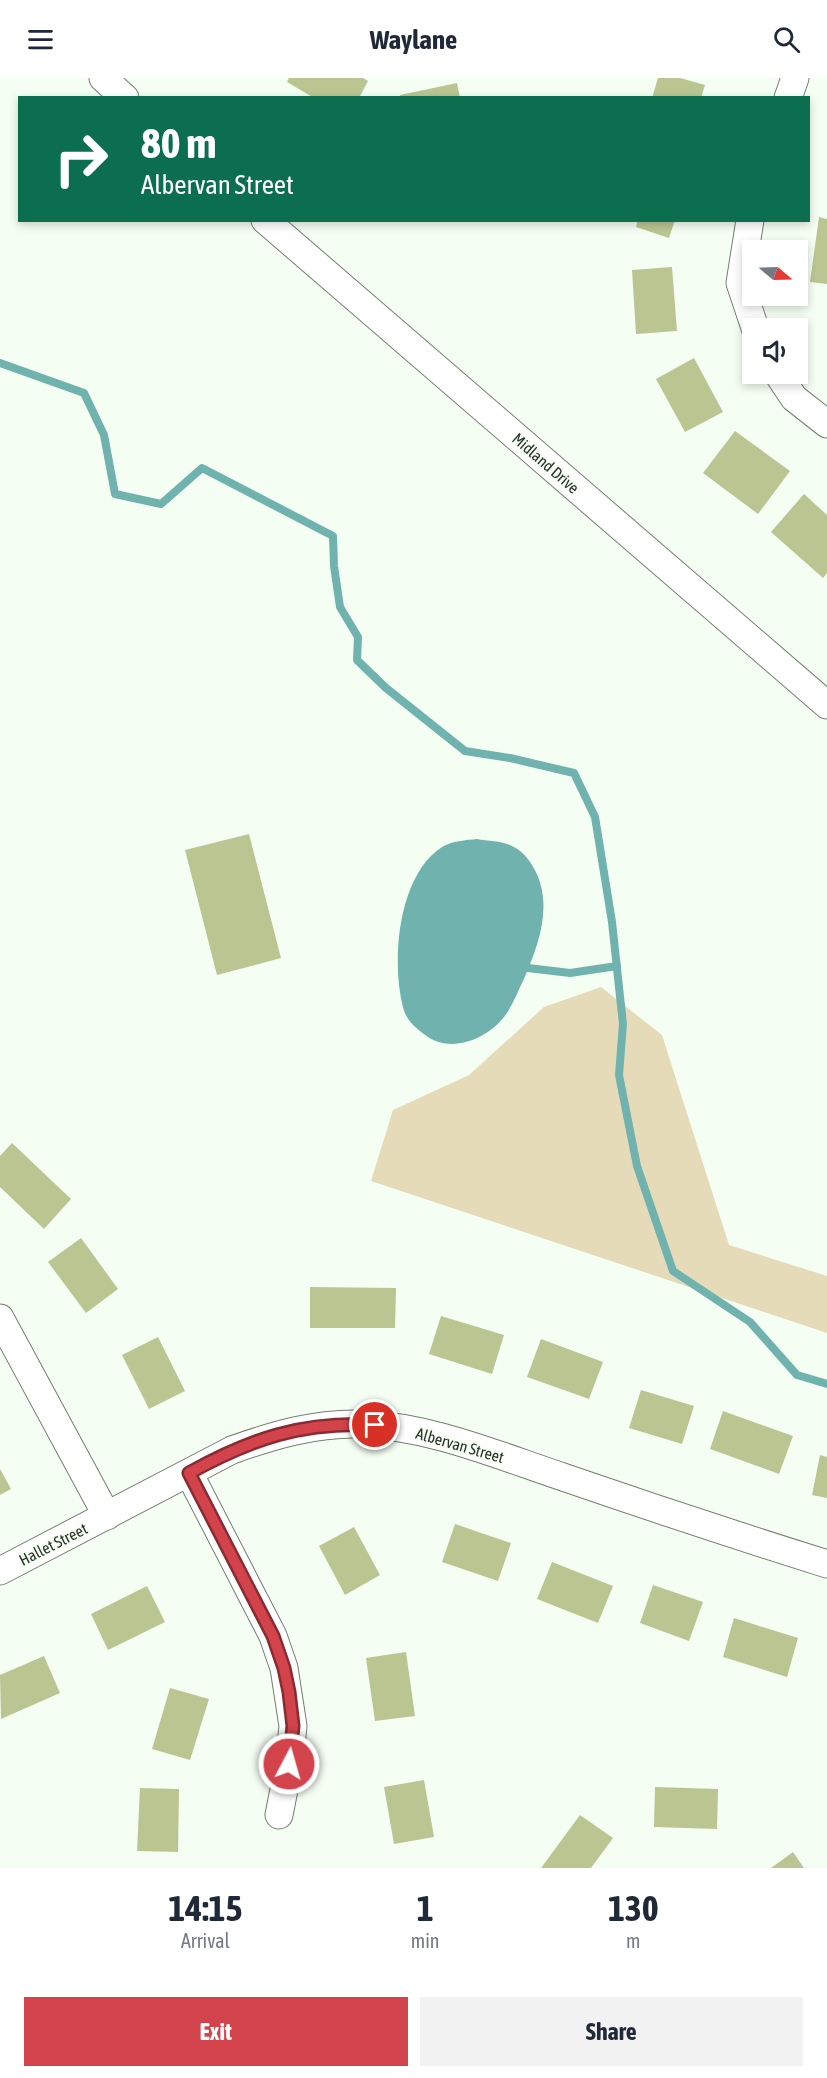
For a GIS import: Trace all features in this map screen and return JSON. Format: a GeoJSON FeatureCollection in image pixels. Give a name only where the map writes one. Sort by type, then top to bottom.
{"type":"FeatureCollection","features":[{"type":"Feature","properties":{"kind":"street"},"geometry":{"type":"LineString","coordinates":[[103,78],[123,96]]}},
{"type":"Feature","properties":{"kind":"street"},"geometry":{"type":"LineString","coordinates":[[789,96],[795,78]]}},
{"type":"Feature","properties":{"kind":"street","name":"Midland Drive"},"geometry":{"type":"LineString","coordinates":[[267,222],[827,705]]}},
{"type":"Feature","properties":{"kind":"street"},"geometry":{"type":"LineString","coordinates":[[750,222],[740,283],[752,318]]}},
{"type":"Feature","properties":{"kind":"street"},"geometry":{"type":"LineString","coordinates":[[785,384],[794,398],[827,424]]}},
{"type":"Feature","properties":{"kind":"street"},"geometry":{"type":"LineString","coordinates":[[0,1318],[107,1516]]}},
{"type":"Feature","properties":{"kind":"street","name":"Albervan Street"},"geometry":{"type":"LineString","coordinates":[[107,1516],[232,1450],[272,1435],[332,1425],[390,1426],[446,1438],[708,1527],[827,1564]]}},
{"type":"Feature","properties":{"kind":"street"},"geometry":{"type":"LineString","coordinates":[[189,1473],[273,1636],[284,1668],[293,1726],[289,1764],[279,1815]]}},
{"type":"Feature","properties":{"kind":"street","name":"Hallet Street"},"geometry":{"type":"LineString","coordinates":[[0,1571],[107,1516]]}},
{"type":"Feature","properties":{"kind":"shaded area"},"geometry":{"type":"Polygon","coordinates":[[[601,987],[662,1035],[729,1245],[827,1276],[827,1333],[371,1181],[393,1110],[469,1075],[544,1007],[601,987]]]}},
{"type":"Feature","properties":{"kind":"water"},"geometry":{"type":"Polygon","coordinates":[[[477,839],[508,844],[528,859],[539,879],[543,894],[542,923],[529,967],[504,1017],[497,1025],[479,1037],[458,1044],[448,1044],[428,1037],[412,1024],[404,1012],[399,988],[398,944],[407,898],[416,877],[427,860],[446,845],[477,839]]]}},
{"type":"Feature","properties":{"kind":"building"},"geometry":{"type":"Polygon","coordinates":[[[289,78],[363,78],[368,81],[360,96],[311,96],[287,82],[289,78]]]}},
{"type":"Feature","properties":{"kind":"building"},"geometry":{"type":"Polygon","coordinates":[[[658,78],[680,78],[705,85],[702,96],[653,96],[658,78]]]}},
{"type":"Feature","properties":{"kind":"building"},"geometry":{"type":"Polygon","coordinates":[[[457,83],[460,96],[400,96],[457,83]]]}},
{"type":"Feature","properties":{"kind":"building"},"geometry":{"type":"Polygon","coordinates":[[[819,217],[827,219],[827,284],[810,282],[819,217]]]}},
{"type":"Feature","properties":{"kind":"building"},"geometry":{"type":"Polygon","coordinates":[[[637,222],[674,222],[669,238],[636,227],[637,222]]]}},
{"type":"Feature","properties":{"kind":"building"},"geometry":{"type":"Polygon","coordinates":[[[672,267],[677,331],[636,334],[632,270],[672,267]]]}},
{"type":"Feature","properties":{"kind":"building"},"geometry":{"type":"Polygon","coordinates":[[[694,358],[723,412],[685,432],[656,379],[694,358]]]}},
{"type":"Feature","properties":{"kind":"building"},"geometry":{"type":"Polygon","coordinates":[[[735,431],[790,471],[758,514],[703,473],[735,431]]]}},
{"type":"Feature","properties":{"kind":"building"},"geometry":{"type":"Polygon","coordinates":[[[804,494],[827,515],[827,573],[823,578],[771,532],[804,494]]]}},
{"type":"Feature","properties":{"kind":"building"},"geometry":{"type":"Polygon","coordinates":[[[249,834],[281,958],[217,975],[185,850],[249,834]]]}},
{"type":"Feature","properties":{"kind":"building"},"geometry":{"type":"Polygon","coordinates":[[[12,1143],[71,1199],[44,1229],[0,1187],[0,1156],[12,1143]]]}},
{"type":"Feature","properties":{"kind":"building"},"geometry":{"type":"Polygon","coordinates":[[[81,1238],[118,1289],[86,1313],[48,1262],[81,1238]]]}},
{"type":"Feature","properties":{"kind":"building"},"geometry":{"type":"Polygon","coordinates":[[[310,1287],[396,1288],[395,1328],[310,1328],[310,1287]]]}},
{"type":"Feature","properties":{"kind":"building"},"geometry":{"type":"Polygon","coordinates":[[[441,1316],[504,1335],[492,1374],[429,1354],[441,1316]]]}},
{"type":"Feature","properties":{"kind":"building"},"geometry":{"type":"Polygon","coordinates":[[[158,1337],[185,1391],[149,1409],[122,1355],[158,1337]]]}},
{"type":"Feature","properties":{"kind":"building"},"geometry":{"type":"Polygon","coordinates":[[[541,1339],[603,1362],[589,1399],[527,1377],[541,1339]]]}},
{"type":"Feature","properties":{"kind":"building"},"geometry":{"type":"Polygon","coordinates":[[[641,1390],[694,1406],[682,1444],[629,1428],[641,1390]]]}},
{"type":"Feature","properties":{"kind":"building"},"geometry":{"type":"Polygon","coordinates":[[[723,1411],[793,1436],[779,1474],[710,1449],[723,1411]]]}},
{"type":"Feature","properties":{"kind":"building"},"geometry":{"type":"Polygon","coordinates":[[[820,1455],[827,1457],[827,1498],[812,1495],[820,1455]]]}},
{"type":"Feature","properties":{"kind":"building"},"geometry":{"type":"Polygon","coordinates":[[[0,1469],[11,1489],[0,1495],[0,1469]]]}},
{"type":"Feature","properties":{"kind":"building"},"geometry":{"type":"Polygon","coordinates":[[[455,1524],[511,1543],[498,1581],[442,1562],[455,1524]]]}},
{"type":"Feature","properties":{"kind":"building"},"geometry":{"type":"Polygon","coordinates":[[[354,1527],[380,1575],[345,1595],[319,1546],[354,1527]]]}},
{"type":"Feature","properties":{"kind":"building"},"geometry":{"type":"Polygon","coordinates":[[[552,1562],[613,1586],[598,1623],[537,1599],[552,1562]]]}},
{"type":"Feature","properties":{"kind":"building"},"geometry":{"type":"Polygon","coordinates":[[[653,1585],[703,1602],[689,1641],[640,1623],[653,1585]]]}},
{"type":"Feature","properties":{"kind":"building"},"geometry":{"type":"Polygon","coordinates":[[[147,1586],[165,1622],[108,1650],[91,1614],[147,1586]]]}},
{"type":"Feature","properties":{"kind":"building"},"geometry":{"type":"Polygon","coordinates":[[[734,1618],[798,1638],[787,1677],[723,1657],[734,1618]]]}},
{"type":"Feature","properties":{"kind":"building"},"geometry":{"type":"Polygon","coordinates":[[[406,1652],[415,1716],[375,1721],[366,1658],[406,1652]]]}},
{"type":"Feature","properties":{"kind":"building"},"geometry":{"type":"Polygon","coordinates":[[[44,1656],[60,1693],[1,1719],[0,1675],[44,1656]]]}},
{"type":"Feature","properties":{"kind":"building"},"geometry":{"type":"Polygon","coordinates":[[[170,1688],[209,1699],[190,1760],[152,1749],[170,1688]]]}},
{"type":"Feature","properties":{"kind":"building"},"geometry":{"type":"Polygon","coordinates":[[[424,1780],[434,1837],[394,1844],[384,1787],[424,1780]]]}},
{"type":"Feature","properties":{"kind":"building"},"geometry":{"type":"Polygon","coordinates":[[[655,1787],[718,1789],[717,1829],[654,1827],[655,1787]]]}},
{"type":"Feature","properties":{"kind":"building"},"geometry":{"type":"Polygon","coordinates":[[[140,1788],[179,1789],[178,1852],[137,1851],[140,1788]]]}},
{"type":"Feature","properties":{"kind":"building"},"geometry":{"type":"Polygon","coordinates":[[[580,1815],[613,1838],[591,1868],[541,1868],[580,1815]]]}},
{"type":"Feature","properties":{"kind":"building"},"geometry":{"type":"Polygon","coordinates":[[[793,1852],[804,1868],[771,1868],[793,1852]]]}},
{"type":"Feature","properties":{"kind":"waterway"},"geometry":{"type":"LineString","coordinates":[[0,363],[84,393],[104,435],[115,494],[161,504],[202,468],[333,536],[334,566],[340,607],[358,637],[357,660],[386,688],[465,751],[510,758],[574,773],[595,817],[612,922],[623,1024],[619,1075],[637,1166],[673,1271],[750,1322],[797,1375],[827,1384]]}},
{"type":"Feature","properties":{"kind":"waterway"},"geometry":{"type":"LineString","coordinates":[[528,968],[570,973],[617,966]]}},
{"type":"Feature","properties":{"kind":"route"},"geometry":{"type":"LineString","coordinates":[[289,1764],[293,1726],[284,1668],[273,1636],[189,1473],[232,1450],[272,1435],[332,1425],[375,1425]]}}]}
